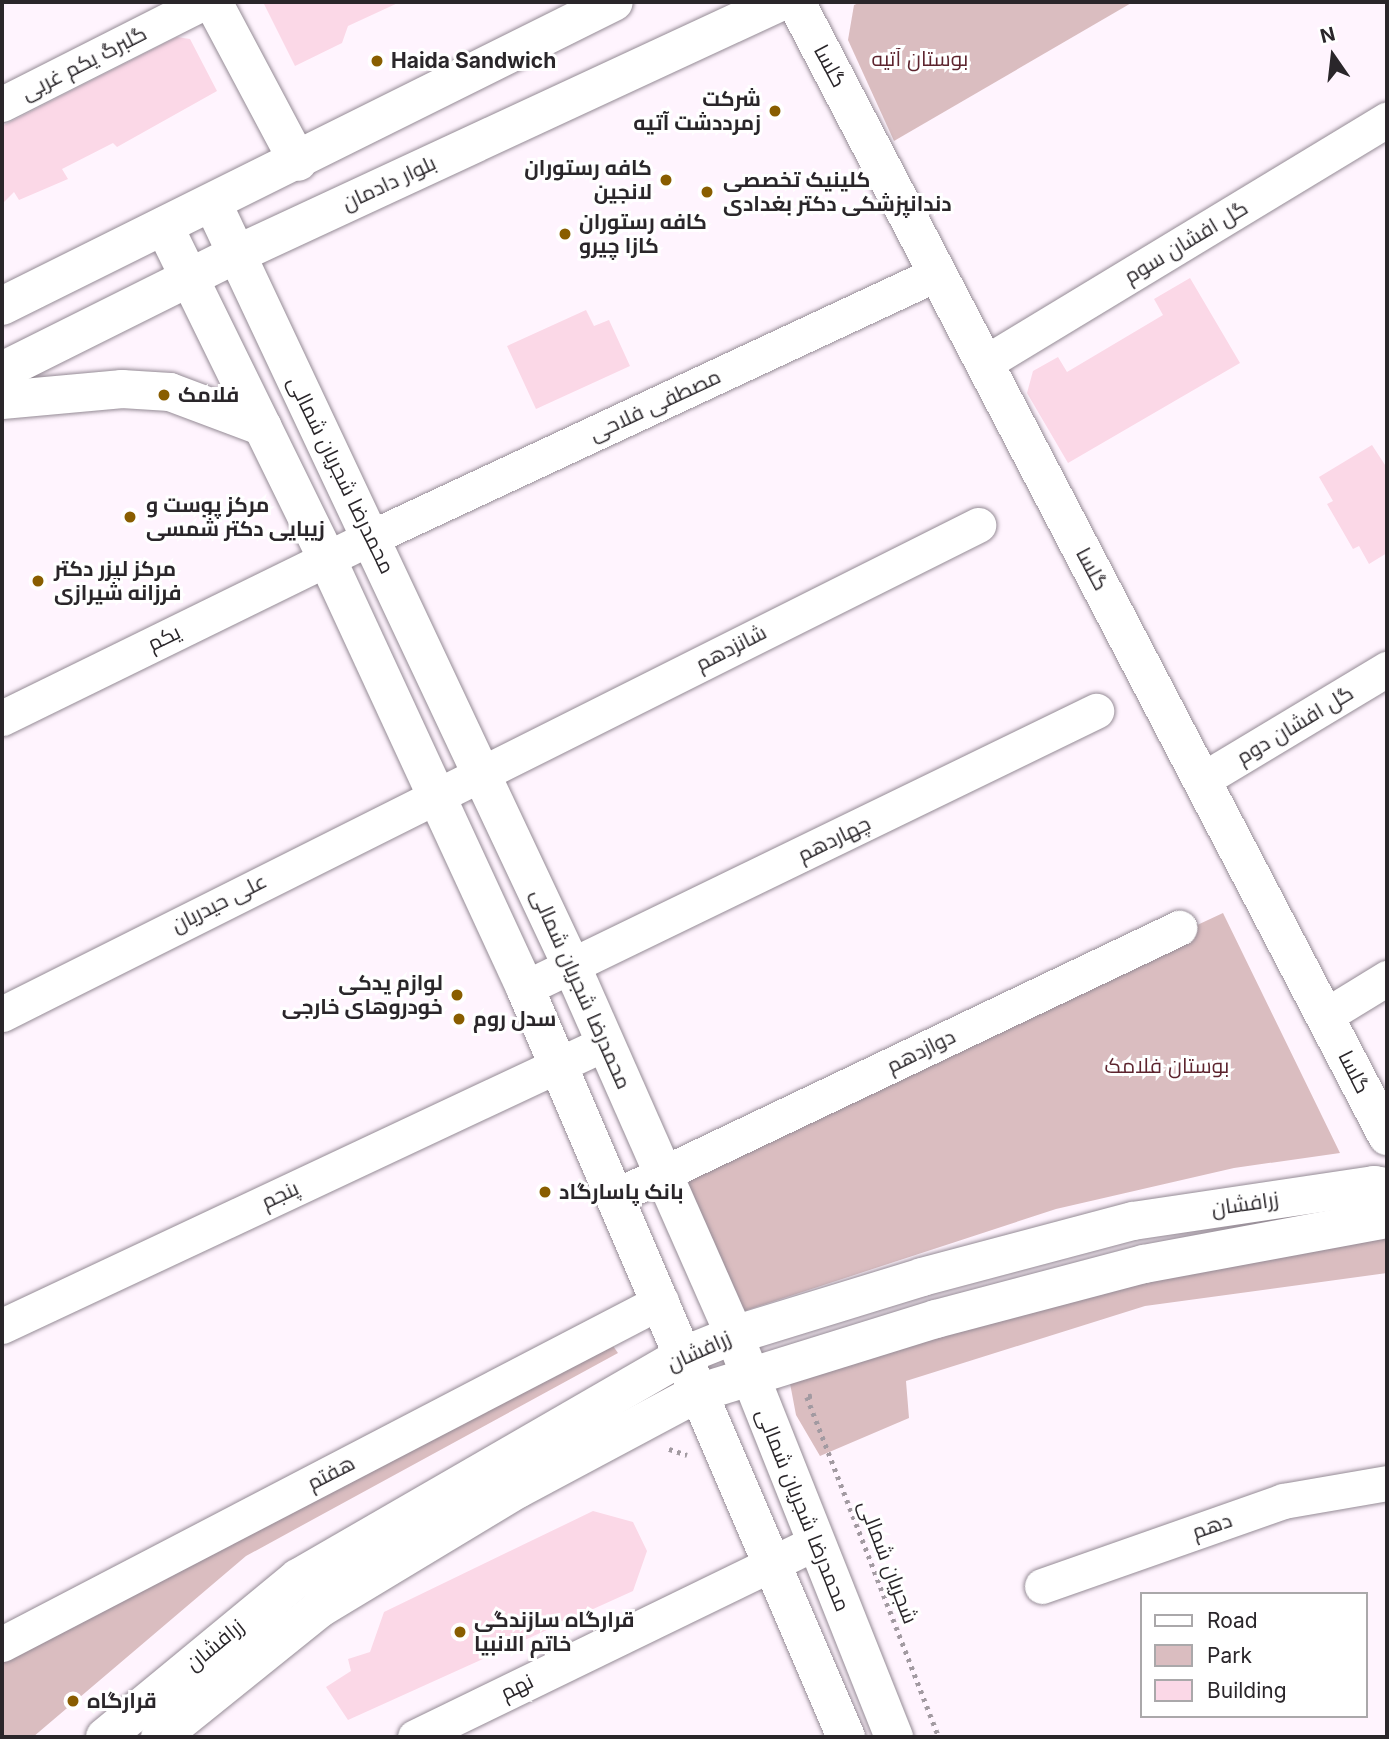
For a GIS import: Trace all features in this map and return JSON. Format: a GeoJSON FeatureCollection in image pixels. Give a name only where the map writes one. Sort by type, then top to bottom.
{"type":"FeatureCollection","features":[{"type":"Feature","properties":{"kind":"street","name":"گلبرگ یکم غربی"},"geometry":{"type":"LineString","coordinates":[[2,104],[205,2]]}},
{"type":"Feature","properties":{"kind":"street"},"geometry":{"type":"LineString","coordinates":[[213,2],[298,162]]}},
{"type":"Feature","properties":{"kind":"street"},"geometry":{"type":"LineString","coordinates":[[2,306],[298,162],[614,2]]}},
{"type":"Feature","properties":{"kind":"street","name":"بلوار دادمان"},"geometry":{"type":"LineString","coordinates":[[2,372],[235,255],[780,2]]}},
{"type":"Feature","properties":{"kind":"street","name":"گلسا"},"geometry":{"type":"LineString","coordinates":[[796,2],[1387,1136]]}},
{"type":"Feature","properties":{"kind":"street","name":"گل افشان سوم"},"geometry":{"type":"LineString","coordinates":[[985,363],[1387,120]]}},
{"type":"Feature","properties":{"kind":"street","name":"محمدرضا شجریان شمالی"},"geometry":{"type":"LineString","coordinates":[[213,204],[483,772],[572,967],[734,1335],[890,1729]]}},
{"type":"Feature","properties":{"kind":"street"},"geometry":{"type":"LineString","coordinates":[[164,226],[327,559],[525,988],[847,1737],[890,1729]]}},
{"type":"Feature","properties":{"kind":"street","name":"مصطفی فلاحی"},"geometry":{"type":"LineString","coordinates":[[327,559],[938,273]]}},
{"type":"Feature","properties":{"kind":"street"},"geometry":{"type":"LineString","coordinates":[[2,400],[122,389],[170,392],[263,426]]}},
{"type":"Feature","properties":{"kind":"street","name":"شانزدهم"},"geometry":{"type":"LineString","coordinates":[[436,793],[978,525]]}},
{"type":"Feature","properties":{"kind":"street","name":"یکم"},"geometry":{"type":"LineString","coordinates":[[2,718],[327,559]]}},
{"type":"Feature","properties":{"kind":"street","name":"گل افشان دوم"},"geometry":{"type":"LineString","coordinates":[[1202,780],[1387,669]]}},
{"type":"Feature","properties":{"kind":"street","name":"چهاردهم"},"geometry":{"type":"LineString","coordinates":[[525,988],[1096,711]]}},
{"type":"Feature","properties":{"kind":"street","name":"علی حیدریان"},"geometry":{"type":"LineString","coordinates":[[2,1013],[436,793]]}},
{"type":"Feature","properties":{"kind":"street","name":"دوازدهم"},"geometry":{"type":"LineString","coordinates":[[615,1196],[1179,928]]}},
{"type":"Feature","properties":{"kind":"street"},"geometry":{"type":"LineString","coordinates":[[1325,1016],[1387,978]]}},
{"type":"Feature","properties":{"kind":"street","name":"پنجم"},"geometry":{"type":"LineString","coordinates":[[2,1326],[605,1043]]}},
{"type":"Feature","properties":{"kind":"street","name":"زرافشان"},"geometry":{"type":"LineString","coordinates":[[105,1737],[298,1578],[682,1356],[734,1335],[922,1277],[1133,1221],[1374,1185],[1387,1188]]}},
{"type":"Feature","properties":{"kind":"street","name":"زرافشان"},"geometry":{"type":"LineString","coordinates":[[160,1737],[319,1609],[518,1489],[698,1393],[750,1374],[1144,1264],[1387,1219]]}},
{"type":"Feature","properties":{"kind":"street","name":"هفتم"},"geometry":{"type":"LineString","coordinates":[[2,1644],[661,1301]]}},
{"type":"Feature","properties":{"kind":"street","name":"دهم"},"geometry":{"type":"LineString","coordinates":[[1042,1586],[1283,1501],[1387,1483]]}},
{"type":"Feature","properties":{"kind":"street","name":"نهم"},"geometry":{"type":"LineString","coordinates":[[415,1737],[770,1562],[816,1542]]}},
{"type":"Feature","properties":{"kind":"path","name":"شجریان شمالی"},"geometry":{"type":"LineString","coordinates":[[807,1397],[939,1737]]}},
{"type":"Feature","properties":{"kind":"green space","name":"بوستان آتیه"},"geometry":{"type":"Polygon","coordinates":[[[861,2],[1133,2],[894,141],[848,40],[854,5],[861,2]]]}},
{"type":"Feature","properties":{"kind":"green space","name":"بوستان فلامک"},"geometry":{"type":"Polygon","coordinates":[[[1223,913],[1340,1153],[1234,1168],[1056,1209],[726,1317],[663,1174],[1223,913]]]}},
{"type":"Feature","properties":{"kind":"green space"},"geometry":{"type":"Polygon","coordinates":[[[1387,1232],[1387,1273],[1145,1306],[906,1381],[909,1418],[820,1456],[796,1415],[789,1378],[1123,1280],[1387,1232]]]}},
{"type":"Feature","properties":{"kind":"green space"},"geometry":{"type":"Polygon","coordinates":[[[608,1339],[618,1353],[246,1556],[33,1737],[2,1737],[2,1657],[608,1339]]]}},
{"type":"Feature","properties":{"kind":"building"},"geometry":{"type":"Polygon","coordinates":[[[263,2],[400,2],[348,26],[342,43],[295,66],[263,2]]]}},
{"type":"Feature","properties":{"kind":"building"},"geometry":{"type":"Polygon","coordinates":[[[177,37],[190,39],[217,91],[117,147],[113,143],[62,169],[68,179],[19,200],[14,192],[2,204],[2,126],[177,37]]]}},
{"type":"Feature","properties":{"kind":"building"},"geometry":{"type":"Polygon","coordinates":[[[1190,278],[1240,363],[1068,463],[1027,393],[1033,371],[1058,357],[1067,372],[1163,315],[1154,299],[1190,278]]]}},
{"type":"Feature","properties":{"kind":"building"},"geometry":{"type":"Polygon","coordinates":[[[586,310],[594,326],[609,320],[630,366],[536,409],[507,346],[586,310]]]}},
{"type":"Feature","properties":{"kind":"building"},"geometry":{"type":"Polygon","coordinates":[[[1372,445],[1387,468],[1387,553],[1369,564],[1359,546],[1353,549],[1327,504],[1333,501],[1319,477],[1372,445]]]}},
{"type":"Feature","properties":{"kind":"building","name":"قرارگاه سازندگی خاتم الانبیا"},"geometry":{"type":"Polygon","coordinates":[[[593,1511],[633,1522],[647,1551],[633,1591],[348,1720],[326,1687],[351,1671],[348,1659],[370,1652],[384,1612],[593,1511]]]}},
{"type":"Feature","properties":{"kind":"place","name":"Haida Sandwich"},"geometry":{"type":"Point","coordinates":[377,61]}},
{"type":"Feature","properties":{"kind":"place","name":"شركت زمرددشت آتيه"},"geometry":{"type":"Point","coordinates":[775,111]}},
{"type":"Feature","properties":{"kind":"place","name":"کافه رستوران لانجین"},"geometry":{"type":"Point","coordinates":[666,180]}},
{"type":"Feature","properties":{"kind":"place","name":"کلینیک تخصصی دندانپزشکی دکتر بغدادی"},"geometry":{"type":"Point","coordinates":[707,192]}},
{"type":"Feature","properties":{"kind":"place","name":"کافه رستوران کازا چیرو"},"geometry":{"type":"Point","coordinates":[565,234]}},
{"type":"Feature","properties":{"kind":"place","name":"فلامک"},"geometry":{"type":"Point","coordinates":[164,395]}},
{"type":"Feature","properties":{"kind":"place","name":"مرکز پوست و زیبایی دکتر شمسی"},"geometry":{"type":"Point","coordinates":[130,517]}},
{"type":"Feature","properties":{"kind":"place","name":"مرکز لیزر دکتر فرزانه شیرازی"},"geometry":{"type":"Point","coordinates":[38,581]}},
{"type":"Feature","properties":{"kind":"place","name":"لوازم یدکی خودروهای خارجی"},"geometry":{"type":"Point","coordinates":[457,995]}},
{"type":"Feature","properties":{"kind":"place","name":"سدل روم"},"geometry":{"type":"Point","coordinates":[459,1019]}},
{"type":"Feature","properties":{"kind":"place","name":"بانک پاسارگاد"},"geometry":{"type":"Point","coordinates":[545,1192]}},
{"type":"Feature","properties":{"kind":"place","name":"قرارگاه سازندگی خاتم الانبیا"},"geometry":{"type":"Point","coordinates":[460,1632]}},
{"type":"Feature","properties":{"kind":"place","name":"قرارگاه"},"geometry":{"type":"Point","coordinates":[73,1701]}}]}
